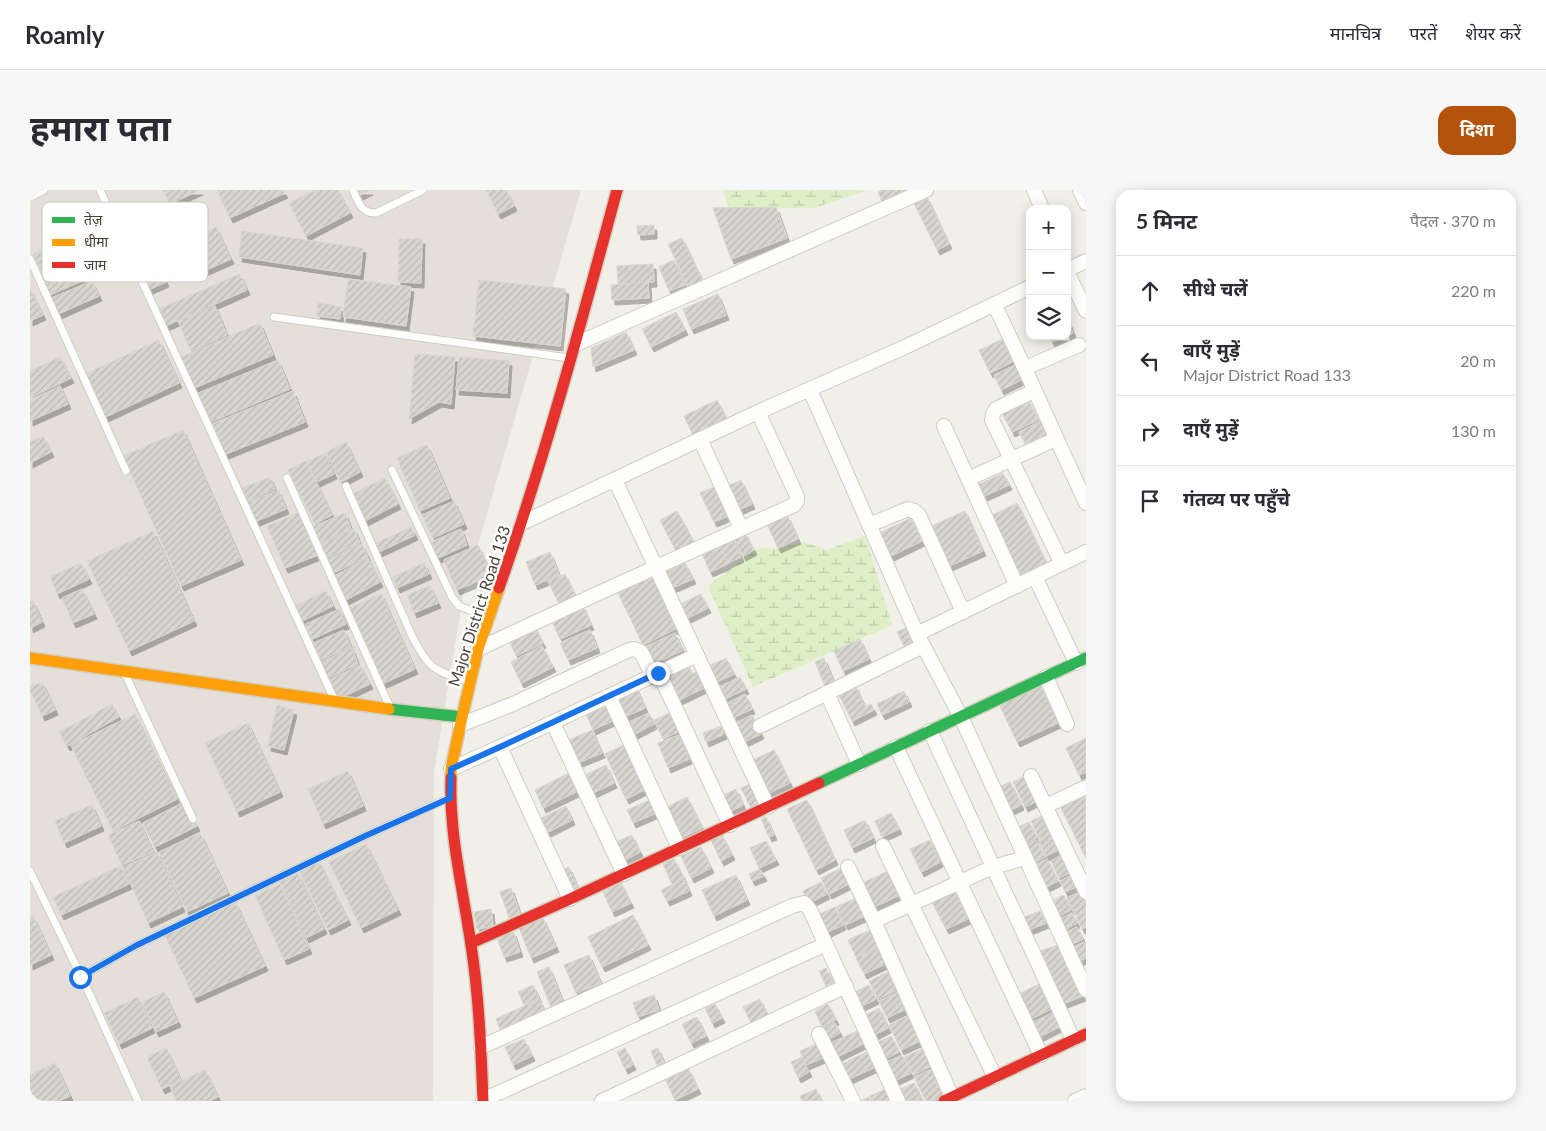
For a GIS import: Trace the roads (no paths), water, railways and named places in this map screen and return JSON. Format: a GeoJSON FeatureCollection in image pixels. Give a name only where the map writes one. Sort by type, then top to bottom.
{"type":"FeatureCollection","features":[{"type":"Feature","properties":{"kind":"street","name":"Major District Road 133"},"geometry":{"type":"LineString","coordinates":[[483,1100],[481,1047],[471,943],[454,849],[450,798],[451,769],[478,649],[522,524],[574,351],[616,190]]}},
{"type":"Feature","properties":{"kind":"street"},"geometry":{"type":"LineString","coordinates":[[574,351],[926,190]]}},
{"type":"Feature","properties":{"kind":"street"},"geometry":{"type":"LineString","coordinates":[[1034,190],[1040,205]]}},
{"type":"Feature","properties":{"kind":"street"},"geometry":{"type":"LineString","coordinates":[[1080,190],[1086,203]]}},
{"type":"Feature","properties":{"kind":"street"},"geometry":{"type":"LineString","coordinates":[[1071,267],[1086,261]]}},
{"type":"Feature","properties":{"kind":"street"},"geometry":{"type":"LineString","coordinates":[[1071,275],[1086,312]]}},
{"type":"Feature","properties":{"kind":"street"},"geometry":{"type":"LineString","coordinates":[[522,524],[758,412],[905,347],[1026,289]]}},
{"type":"Feature","properties":{"kind":"street"},"geometry":{"type":"LineString","coordinates":[[994,304],[1086,503]]}},
{"type":"Feature","properties":{"kind":"street"},"geometry":{"type":"LineString","coordinates":[[1025,368],[1078,345]]}},
{"type":"Feature","properties":{"kind":"street"},"geometry":{"type":"LineString","coordinates":[[810,390],[920,640],[961,717],[1086,990]]}},
{"type":"Feature","properties":{"kind":"street"},"geometry":{"type":"LineString","coordinates":[[1034,391],[996,409],[992,420],[1062,564]]}},
{"type":"Feature","properties":{"kind":"street"},"geometry":{"type":"LineString","coordinates":[[478,649],[794,505],[797,501],[796,496],[758,412]]}},
{"type":"Feature","properties":{"kind":"street"},"geometry":{"type":"LineString","coordinates":[[944,426],[1017,586]]}},
{"type":"Feature","properties":{"kind":"street"},"geometry":{"type":"LineString","coordinates":[[968,479],[1056,439]]}},
{"type":"Feature","properties":{"kind":"street"},"geometry":{"type":"LineString","coordinates":[[700,440],[741,528]]}},
{"type":"Feature","properties":{"kind":"street"},"geometry":{"type":"LineString","coordinates":[[615,480],[768,807]]}},
{"type":"Feature","properties":{"kind":"street"},"geometry":{"type":"LineString","coordinates":[[869,525],[908,509],[919,515],[962,612]]}},
{"type":"Feature","properties":{"kind":"street"},"geometry":{"type":"LineString","coordinates":[[760,726],[827,693],[920,640],[962,612],[1086,552]]}},
{"type":"Feature","properties":{"kind":"street"},"geometry":{"type":"LineString","coordinates":[[471,943],[570,899],[1081,661],[1035,577]]}},
{"type":"Feature","properties":{"kind":"street"},"geometry":{"type":"LineString","coordinates":[[30,658],[461,721],[513,704],[634,649],[641,652],[656,674],[730,824]]}},
{"type":"Feature","properties":{"kind":"street"},"geometry":{"type":"LineString","coordinates":[[451,769],[697,655]]}},
{"type":"Feature","properties":{"kind":"street"},"geometry":{"type":"LineString","coordinates":[[1046,677],[1067,724]]}},
{"type":"Feature","properties":{"kind":"street"},"geometry":{"type":"LineString","coordinates":[[827,693],[859,764]]}},
{"type":"Feature","properties":{"kind":"street"},"geometry":{"type":"LineString","coordinates":[[609,696],[679,848]]}},
{"type":"Feature","properties":{"kind":"street"},"geometry":{"type":"LineString","coordinates":[[553,723],[624,874]]}},
{"type":"Feature","properties":{"kind":"street"},"geometry":{"type":"LineString","coordinates":[[848,867],[874,921],[948,1099],[1080,1037],[993,867],[930,731]]}},
{"type":"Feature","properties":{"kind":"street"},"geometry":{"type":"LineString","coordinates":[[500,747],[570,899]]}},
{"type":"Feature","properties":{"kind":"street"},"geometry":{"type":"LineString","coordinates":[[896,747],[1040,1055]]}},
{"type":"Feature","properties":{"kind":"street"},"geometry":{"type":"LineString","coordinates":[[1031,776],[1086,892]]}},
{"type":"Feature","properties":{"kind":"street"},"geometry":{"type":"LineString","coordinates":[[1046,806],[1085,786]]}},
{"type":"Feature","properties":{"kind":"street"},"geometry":{"type":"LineString","coordinates":[[883,846],[995,1078]]}},
{"type":"Feature","properties":{"kind":"street"},"geometry":{"type":"LineString","coordinates":[[874,921],[993,867],[1025,858]]}},
{"type":"Feature","properties":{"kind":"street"},"geometry":{"type":"LineString","coordinates":[[481,1047],[800,903],[804,903],[807,905],[846,986],[898,1101]]}},
{"type":"Feature","properties":{"kind":"street"},"geometry":{"type":"LineString","coordinates":[[483,1100],[826,944]]}},
{"type":"Feature","properties":{"kind":"street"},"geometry":{"type":"LineString","coordinates":[[602,1101],[846,986]]}},
{"type":"Feature","properties":{"kind":"street"},"geometry":{"type":"LineString","coordinates":[[820,1034],[852,1101]]}},
{"type":"Feature","properties":{"kind":"street"},"geometry":{"type":"LineString","coordinates":[[1075,1101],[1086,1096]]}},
{"type":"Feature","properties":{"kind":"lane"},"geometry":{"type":"LineString","coordinates":[[30,197],[44,190]]}},
{"type":"Feature","properties":{"kind":"lane"},"geometry":{"type":"LineString","coordinates":[[100,190],[106,202]]}},
{"type":"Feature","properties":{"kind":"lane"},"geometry":{"type":"LineString","coordinates":[[353,190],[361,207],[370,214],[376,213],[419,191]]}},
{"type":"Feature","properties":{"kind":"lane"},"geometry":{"type":"LineString","coordinates":[[30,259],[126,470]]}},
{"type":"Feature","properties":{"kind":"lane"},"geometry":{"type":"LineString","coordinates":[[142,282],[335,702]]}},
{"type":"Feature","properties":{"kind":"lane"},"geometry":{"type":"LineString","coordinates":[[274,317],[574,351]]}},
{"type":"Feature","properties":{"kind":"lane"},"geometry":{"type":"LineString","coordinates":[[392,470],[452,597],[459,606],[489,618]]}},
{"type":"Feature","properties":{"kind":"lane"},"geometry":{"type":"LineString","coordinates":[[287,478],[391,710]]}},
{"type":"Feature","properties":{"kind":"lane"},"geometry":{"type":"LineString","coordinates":[[346,486],[412,636],[425,659],[439,672],[470,682]]}},
{"type":"Feature","properties":{"kind":"lane"},"geometry":{"type":"LineString","coordinates":[[124,672],[193,819]]}},
{"type":"Feature","properties":{"kind":"lane"},"geometry":{"type":"LineString","coordinates":[[80,977],[146,940],[365,836],[450,798]]}},
{"type":"Feature","properties":{"kind":"lane"},"geometry":{"type":"LineString","coordinates":[[30,871],[104,1025],[138,1101]]}}]}
